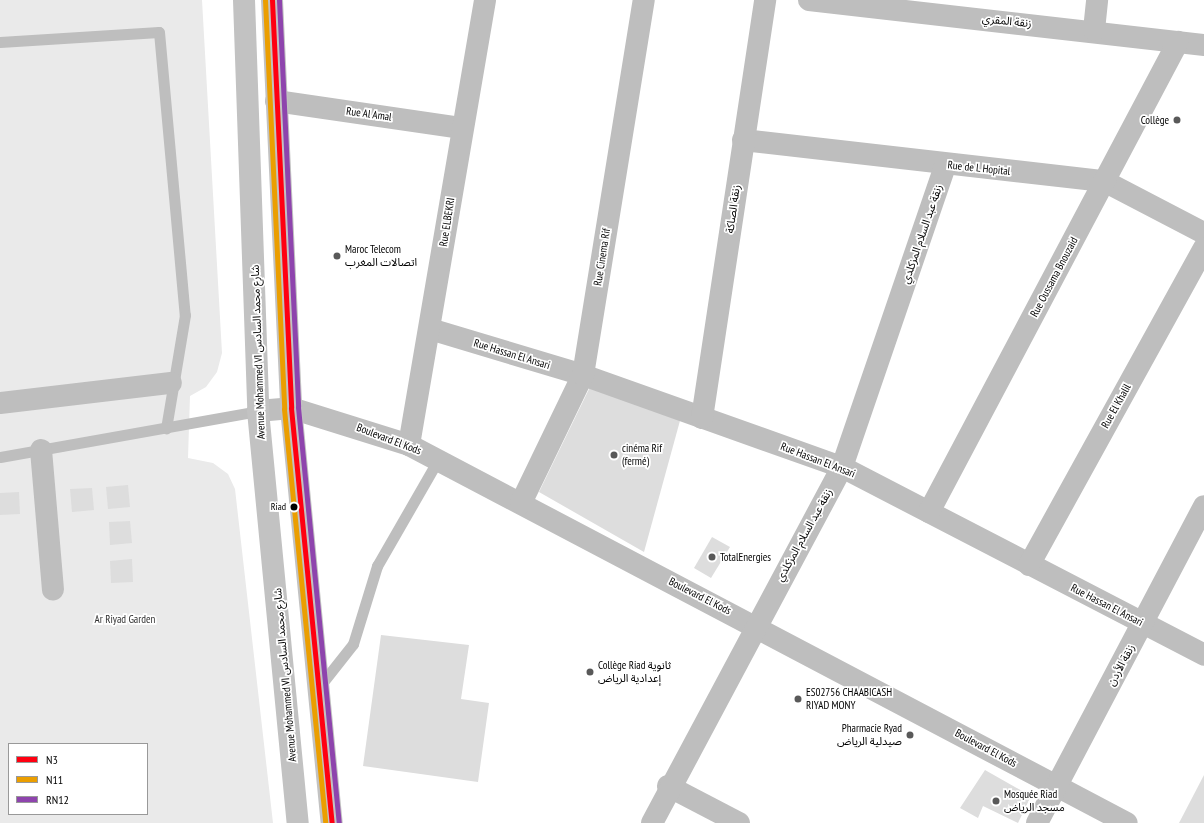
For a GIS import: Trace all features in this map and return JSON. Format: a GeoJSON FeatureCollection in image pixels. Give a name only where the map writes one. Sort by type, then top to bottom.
{"type":"FeatureCollection","features":[{"type":"Feature","properties":{"kind":"main road","name":"Avenue Mohammed VI شارع محمد السادس"},"geometry":{"type":"LineString","coordinates":[[244,0],[258,411],[298,823]]}},
{"type":"Feature","properties":{"kind":"main road"},"geometry":{"type":"LineString","coordinates":[[272,0],[291,408],[332,823]]}},
{"type":"Feature","properties":{"kind":"street","name":"Rue ELBEKRI"},"geometry":{"type":"LineString","coordinates":[[410,445],[462,128],[485,0]]}},
{"type":"Feature","properties":{"kind":"street","name":"Rue Cinema Rif"},"geometry":{"type":"LineString","coordinates":[[521,503],[583,375],[644,0]]}},
{"type":"Feature","properties":{"kind":"street","name":"زنقة الصاكة"},"geometry":{"type":"LineString","coordinates":[[702,418],[765,0]]}},
{"type":"Feature","properties":{"kind":"street","name":"زنقة المقري"},"geometry":{"type":"LineString","coordinates":[[809,0],[1094,30],[1204,45]]}},
{"type":"Feature","properties":{"kind":"street"},"geometry":{"type":"LineString","coordinates":[[1094,30],[1097,0]]}},
{"type":"Feature","properties":{"kind":"street","name":"Rue Oussama Bnouzaid"},"geometry":{"type":"LineString","coordinates":[[930,512],[1178,42]]}},
{"type":"Feature","properties":{"kind":"street","name":"Rue Al Amal"},"geometry":{"type":"LineString","coordinates":[[276,101],[462,128]]}},
{"type":"Feature","properties":{"kind":"street","name":"Rue de L Hopital"},"geometry":{"type":"LineString","coordinates":[[743,140],[1104,181],[1204,233]]}},
{"type":"Feature","properties":{"kind":"street","name":"زنقة عبد السلام المزكلدي"},"geometry":{"type":"LineString","coordinates":[[652,823],[668,786],[842,467],[946,164]]}},
{"type":"Feature","properties":{"kind":"street","name":"Rue El Khalil"},"geometry":{"type":"LineString","coordinates":[[1029,565],[1204,248]]}},
{"type":"Feature","properties":{"kind":"street","name":"Rue Hassan El Ansari"},"geometry":{"type":"LineString","coordinates":[[430,329],[583,375],[842,467],[1204,655]]}},
{"type":"Feature","properties":{"kind":"street"},"geometry":{"type":"LineString","coordinates":[[0,403],[171,383]]}},
{"type":"Feature","properties":{"kind":"street","name":"Boulevard El Kods"},"geometry":{"type":"LineString","coordinates":[[258,411],[291,408],[410,445],[755,624],[1127,823]]}},
{"type":"Feature","properties":{"kind":"street"},"geometry":{"type":"LineString","coordinates":[[41,450],[53,589]]}},
{"type":"Feature","properties":{"kind":"street","name":"زنقة الأردن"},"geometry":{"type":"LineString","coordinates":[[1037,823],[1204,506]]}},
{"type":"Feature","properties":{"kind":"street"},"geometry":{"type":"LineString","coordinates":[[668,786],[739,823]]}},
{"type":"Feature","properties":{"kind":"lane"},"geometry":{"type":"LineString","coordinates":[[0,42],[159,32],[185,315],[185,330],[171,383],[166,428]]}},
{"type":"Feature","properties":{"kind":"lane"},"geometry":{"type":"LineString","coordinates":[[0,457],[258,411]]}},
{"type":"Feature","properties":{"kind":"lane"},"geometry":{"type":"LineString","coordinates":[[319,687],[353,644],[378,566],[438,460]]}},
{"type":"Feature","properties":{"kind":"green space","name":"Ar Riyad Garden"},"geometry":{"type":"Polygon","coordinates":[[[0,0],[202,0],[222,353],[217,372],[206,387],[190,396],[188,458],[213,463],[228,474],[235,489],[273,823],[0,823],[0,0]]]}},
{"type":"Feature","properties":{"kind":"building","name":"cinéma Rif (fermé)"},"geometry":{"type":"Polygon","coordinates":[[[590,387],[681,417],[644,552],[539,492],[590,387]]]}},
{"type":"Feature","properties":{"kind":"building"},"geometry":{"type":"Polygon","coordinates":[[[128,485],[130,507],[108,509],[106,487],[128,485]]]}},
{"type":"Feature","properties":{"kind":"building"},"geometry":{"type":"Polygon","coordinates":[[[92,488],[94,510],[72,512],[70,489],[92,488]]]}},
{"type":"Feature","properties":{"kind":"building"},"geometry":{"type":"Polygon","coordinates":[[[19,492],[20,514],[0,515],[0,493],[19,492]]]}},
{"type":"Feature","properties":{"kind":"building"},"geometry":{"type":"Polygon","coordinates":[[[130,521],[132,543],[110,545],[109,522],[130,521]]]}},
{"type":"Feature","properties":{"kind":"building","name":"TotalEnergies"},"geometry":{"type":"Polygon","coordinates":[[[712,537],[730,547],[711,578],[694,568],[712,537]]]}},
{"type":"Feature","properties":{"kind":"building"},"geometry":{"type":"Polygon","coordinates":[[[132,559],[133,582],[111,583],[110,561],[132,559]]]}},
{"type":"Feature","properties":{"kind":"building"},"geometry":{"type":"Polygon","coordinates":[[[381,635],[469,645],[461,699],[489,703],[478,782],[363,766],[381,635]]]}},
{"type":"Feature","properties":{"kind":"building","name":"Mosquée Riad مسجد الرياض"},"geometry":{"type":"Polygon","coordinates":[[[985,770],[1031,796],[1018,823],[983,806],[978,818],[960,808],[985,770]]]}},
{"type":"Feature","properties":{"kind":"building"},"geometry":{"type":"Polygon","coordinates":[[[1204,775],[1204,823],[1179,823],[1204,775]]]}},
{"type":"Feature","properties":{"kind":"transit line","name":"N11"},"geometry":{"type":"LineString","coordinates":[[265,0],[284,409],[325,823]]}},
{"type":"Feature","properties":{"kind":"transit line","name":"N3"},"geometry":{"type":"LineString","coordinates":[[272,0],[291,408],[332,823]]}},
{"type":"Feature","properties":{"kind":"transit line","name":"RN12"},"geometry":{"type":"LineString","coordinates":[[279,0],[298,407],[339,822]]}},
{"type":"Feature","properties":{"kind":"place","name":"Collège"},"geometry":{"type":"Point","coordinates":[1177,120]}},
{"type":"Feature","properties":{"kind":"place","name":"Maroc Telecom اتصالات المغرب"},"geometry":{"type":"Point","coordinates":[337,256]}},
{"type":"Feature","properties":{"kind":"place","name":"cinéma Rif (fermé)"},"geometry":{"type":"Point","coordinates":[614,455]}},
{"type":"Feature","properties":{"kind":"place","name":"Riad"},"geometry":{"type":"Point","coordinates":[294,507]}},
{"type":"Feature","properties":{"kind":"place","name":"TotalEnergies"},"geometry":{"type":"Point","coordinates":[712,557]}},
{"type":"Feature","properties":{"kind":"place","name":"Collège Riad ثانوية إعدادية الرياض"},"geometry":{"type":"Point","coordinates":[590,672]}},
{"type":"Feature","properties":{"kind":"place","name":"ES02756 CHAABICASH RIYAD MONY"},"geometry":{"type":"Point","coordinates":[798,699]}},
{"type":"Feature","properties":{"kind":"place","name":"Pharmacie Ryad صيدلية الرياض"},"geometry":{"type":"Point","coordinates":[910,735]}},
{"type":"Feature","properties":{"kind":"place","name":"Mosquée Riad مسجد الرياض"},"geometry":{"type":"Point","coordinates":[996,801]}}]}
